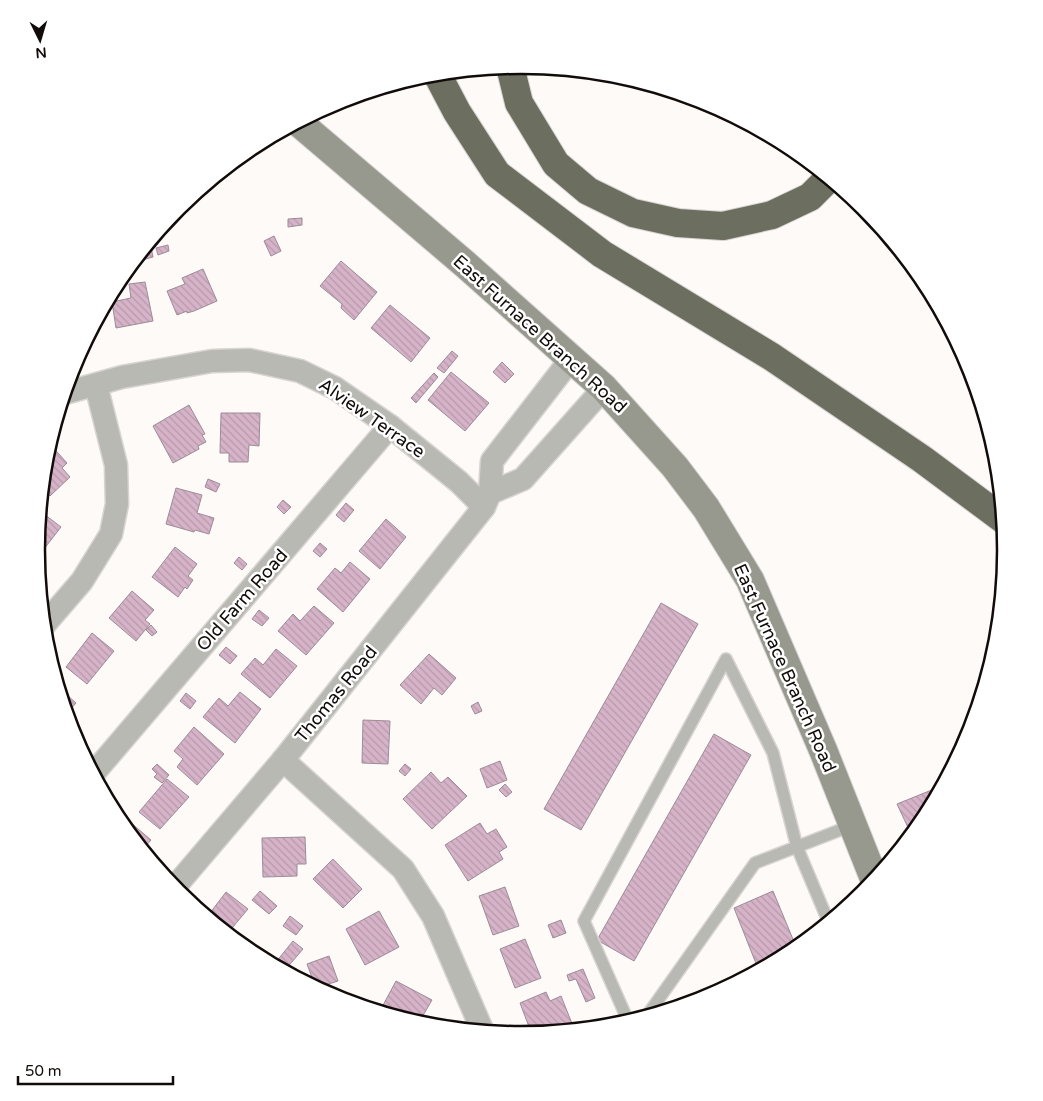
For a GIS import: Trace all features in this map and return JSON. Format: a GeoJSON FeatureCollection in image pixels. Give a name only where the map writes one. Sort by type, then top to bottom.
{"type":"FeatureCollection","features":[{"type":"Feature","properties":{"kind":"highway"},"geometry":{"type":"LineString","coordinates":[[512,74],[520,103],[556,164],[588,191],[633,214],[678,223],[723,226],[772,215],[810,197],[825,182]]}},
{"type":"Feature","properties":{"kind":"highway"},"geometry":{"type":"LineString","coordinates":[[441,81],[457,112],[497,174],[602,254],[772,357],[922,459],[997,514]]}},
{"type":"Feature","properties":{"kind":"main road","name":"East Furnace Branch Road"},"geometry":{"type":"LineString","coordinates":[[304,127],[466,265],[604,388],[675,467],[706,508],[750,580],[823,750],[872,873]]}},
{"type":"Feature","properties":{"kind":"street"},"geometry":{"type":"LineString","coordinates":[[487,500],[492,461],[571,359]]}},
{"type":"Feature","properties":{"kind":"street","name":"Alview Terrace"},"geometry":{"type":"LineString","coordinates":[[73,390],[122,377],[212,361],[250,360],[300,371],[336,388],[390,426],[459,482],[487,500]]}},
{"type":"Feature","properties":{"kind":"street"},"geometry":{"type":"LineString","coordinates":[[50,618],[82,581],[111,534],[117,504],[116,465],[96,385]]}},
{"type":"Feature","properties":{"kind":"street","name":"Thomas Road"},"geometry":{"type":"LineString","coordinates":[[180,882],[283,760],[487,500],[523,479],[604,388]]}},
{"type":"Feature","properties":{"kind":"street","name":"Old Farm Road"},"geometry":{"type":"LineString","coordinates":[[98,768],[390,426]]}},
{"type":"Feature","properties":{"kind":"street"},"geometry":{"type":"LineString","coordinates":[[283,760],[402,869],[433,916],[480,1025]]}},
{"type":"Feature","properties":{"kind":"lane"},"geometry":{"type":"LineString","coordinates":[[626,1015],[584,921],[726,659],[773,753],[797,846],[826,917]]}},
{"type":"Feature","properties":{"kind":"lane"},"geometry":{"type":"LineString","coordinates":[[652,1009],[755,863],[853,825]]}},
{"type":"Feature","properties":{"kind":"building"},"geometry":{"type":"Polygon","coordinates":[[[302,218],[302,225],[288,227],[288,219],[302,218]]]}},
{"type":"Feature","properties":{"kind":"building"},"geometry":{"type":"Polygon","coordinates":[[[274,236],[281,251],[271,256],[264,241],[274,236]]]}},
{"type":"Feature","properties":{"kind":"building"},"geometry":{"type":"Polygon","coordinates":[[[168,245],[169,251],[158,255],[156,248],[168,245]]]}},
{"type":"Feature","properties":{"kind":"building"},"geometry":{"type":"Polygon","coordinates":[[[152,250],[153,257],[143,260],[152,250]]]}},
{"type":"Feature","properties":{"kind":"building"},"geometry":{"type":"Polygon","coordinates":[[[341,261],[377,292],[354,320],[341,308],[342,304],[320,286],[341,261]]]}},
{"type":"Feature","properties":{"kind":"building"},"geometry":{"type":"Polygon","coordinates":[[[203,269],[217,301],[194,311],[187,313],[187,311],[177,315],[167,291],[185,284],[182,278],[203,269]]]}},
{"type":"Feature","properties":{"kind":"building"},"geometry":{"type":"Polygon","coordinates":[[[145,282],[153,321],[116,328],[113,306],[116,301],[131,298],[129,284],[145,282]]]}},
{"type":"Feature","properties":{"kind":"building"},"geometry":{"type":"Polygon","coordinates":[[[390,305],[430,338],[411,362],[371,328],[390,305]]]}},
{"type":"Feature","properties":{"kind":"building"},"geometry":{"type":"Polygon","coordinates":[[[452,351],[458,356],[444,373],[437,368],[452,351]]]}},
{"type":"Feature","properties":{"kind":"building"},"geometry":{"type":"Polygon","coordinates":[[[502,362],[514,374],[505,383],[493,372],[502,362]]]}},
{"type":"Feature","properties":{"kind":"building"},"geometry":{"type":"Polygon","coordinates":[[[451,372],[489,403],[465,431],[428,400],[451,372]]]}},
{"type":"Feature","properties":{"kind":"building"},"geometry":{"type":"Polygon","coordinates":[[[434,373],[438,377],[416,403],[411,398],[434,373]]]}},
{"type":"Feature","properties":{"kind":"building"},"geometry":{"type":"Polygon","coordinates":[[[189,405],[205,434],[202,435],[206,442],[198,446],[199,449],[173,463],[153,426],[189,405]]]}},
{"type":"Feature","properties":{"kind":"building"},"geometry":{"type":"Polygon","coordinates":[[[221,413],[260,413],[259,446],[249,445],[248,462],[229,462],[229,453],[220,453],[221,413]]]}},
{"type":"Feature","properties":{"kind":"building"},"geometry":{"type":"Polygon","coordinates":[[[56,450],[67,463],[62,468],[70,477],[50,496],[49,488],[56,450]]]}},
{"type":"Feature","properties":{"kind":"building"},"geometry":{"type":"Polygon","coordinates":[[[208,479],[220,484],[216,492],[205,487],[208,479]]]}},
{"type":"Feature","properties":{"kind":"building"},"geometry":{"type":"Polygon","coordinates":[[[176,488],[202,495],[197,513],[214,518],[209,534],[166,524],[176,488]]]}},
{"type":"Feature","properties":{"kind":"building"},"geometry":{"type":"Polygon","coordinates":[[[283,500],[291,507],[284,514],[277,507],[283,500]]]}},
{"type":"Feature","properties":{"kind":"building"},"geometry":{"type":"Polygon","coordinates":[[[346,503],[354,510],[344,522],[336,515],[346,503]]]}},
{"type":"Feature","properties":{"kind":"building"},"geometry":{"type":"Polygon","coordinates":[[[46,516],[61,527],[45,548],[46,516]]]}},
{"type":"Feature","properties":{"kind":"building"},"geometry":{"type":"Polygon","coordinates":[[[386,519],[406,537],[380,569],[359,551],[386,519]]]}},
{"type":"Feature","properties":{"kind":"building"},"geometry":{"type":"Polygon","coordinates":[[[320,543],[327,549],[320,557],[313,551],[320,543]]]}},
{"type":"Feature","properties":{"kind":"building"},"geometry":{"type":"Polygon","coordinates":[[[175,547],[197,564],[188,576],[193,580],[178,597],[152,577],[175,547]]]}},
{"type":"Feature","properties":{"kind":"building"},"geometry":{"type":"Polygon","coordinates":[[[239,557],[247,564],[242,570],[234,563],[239,557]]]}},
{"type":"Feature","properties":{"kind":"building"},"geometry":{"type":"Polygon","coordinates":[[[350,562],[370,579],[343,612],[317,589],[335,568],[341,573],[350,562]]]}},
{"type":"Feature","properties":{"kind":"building"},"geometry":{"type":"Polygon","coordinates":[[[132,591],[154,610],[145,620],[150,624],[136,641],[109,618],[132,591]]]}},
{"type":"Feature","properties":{"kind":"building"},"geometry":{"type":"Polygon","coordinates":[[[661,603],[698,624],[581,830],[544,809],[661,603]]]}},
{"type":"Feature","properties":{"kind":"building"},"geometry":{"type":"Polygon","coordinates":[[[314,606],[334,623],[306,655],[278,631],[293,614],[300,621],[314,606]]]}},
{"type":"Feature","properties":{"kind":"building"},"geometry":{"type":"Polygon","coordinates":[[[259,610],[269,618],[262,626],[252,619],[259,610]]]}},
{"type":"Feature","properties":{"kind":"building"},"geometry":{"type":"Polygon","coordinates":[[[151,625],[157,632],[152,636],[146,630],[151,625]]]}},
{"type":"Feature","properties":{"kind":"building"},"geometry":{"type":"Polygon","coordinates":[[[92,633],[114,651],[87,684],[66,667],[92,633]]]}},
{"type":"Feature","properties":{"kind":"building"},"geometry":{"type":"Polygon","coordinates":[[[226,647],[237,656],[230,664],[219,655],[226,647]]]}},
{"type":"Feature","properties":{"kind":"building"},"geometry":{"type":"Polygon","coordinates":[[[276,649],[297,666],[270,698],[241,674],[255,658],[263,665],[276,649]]]}},
{"type":"Feature","properties":{"kind":"building"},"geometry":{"type":"Polygon","coordinates":[[[429,654],[456,678],[442,695],[434,688],[421,704],[400,685],[429,654]]]}},
{"type":"Feature","properties":{"kind":"building"},"geometry":{"type":"Polygon","coordinates":[[[240,692],[261,709],[235,743],[203,717],[219,698],[228,706],[240,692]]]}},
{"type":"Feature","properties":{"kind":"building"},"geometry":{"type":"Polygon","coordinates":[[[186,693],[196,701],[190,709],[180,701],[186,693]]]}},
{"type":"Feature","properties":{"kind":"building"},"geometry":{"type":"Polygon","coordinates":[[[67,695],[76,703],[72,708],[67,695]]]}},
{"type":"Feature","properties":{"kind":"building"},"geometry":{"type":"Polygon","coordinates":[[[478,702],[482,711],[475,714],[471,706],[478,702]]]}},
{"type":"Feature","properties":{"kind":"building"},"geometry":{"type":"Polygon","coordinates":[[[363,720],[390,721],[388,764],[362,763],[363,720]]]}},
{"type":"Feature","properties":{"kind":"building"},"geometry":{"type":"Polygon","coordinates":[[[194,727],[224,754],[197,785],[177,767],[183,759],[174,751],[194,727]]]}},
{"type":"Feature","properties":{"kind":"building"},"geometry":{"type":"Polygon","coordinates":[[[714,734],[751,755],[634,961],[597,940],[714,734]]]}},
{"type":"Feature","properties":{"kind":"building"},"geometry":{"type":"Polygon","coordinates":[[[500,761],[507,780],[487,788],[480,769],[500,761]]]}},
{"type":"Feature","properties":{"kind":"building"},"geometry":{"type":"Polygon","coordinates":[[[157,764],[169,775],[162,783],[154,777],[157,774],[152,769],[157,764]]]}},
{"type":"Feature","properties":{"kind":"building"},"geometry":{"type":"Polygon","coordinates":[[[405,764],[411,769],[405,776],[399,771],[405,764]]]}},
{"type":"Feature","properties":{"kind":"building"},"geometry":{"type":"Polygon","coordinates":[[[431,772],[441,783],[448,777],[467,796],[432,829],[403,799],[431,772]]]}},
{"type":"Feature","properties":{"kind":"building"},"geometry":{"type":"Polygon","coordinates":[[[167,779],[189,797],[160,829],[139,812],[167,779]]]}},
{"type":"Feature","properties":{"kind":"building"},"geometry":{"type":"Polygon","coordinates":[[[505,784],[512,792],[506,797],[499,790],[505,784]]]}},
{"type":"Feature","properties":{"kind":"building"},"geometry":{"type":"Polygon","coordinates":[[[934,789],[909,829],[897,804],[934,789]]]}},
{"type":"Feature","properties":{"kind":"building"},"geometry":{"type":"Polygon","coordinates":[[[130,822],[151,840],[146,845],[143,841],[130,822]]]}},
{"type":"Feature","properties":{"kind":"building"},"geometry":{"type":"Polygon","coordinates":[[[480,823],[487,834],[496,829],[507,847],[499,852],[503,859],[468,881],[445,845],[480,823]]]}},
{"type":"Feature","properties":{"kind":"building"},"geometry":{"type":"Polygon","coordinates":[[[305,837],[306,864],[297,864],[297,876],[263,877],[262,838],[305,837]]]}},
{"type":"Feature","properties":{"kind":"building"},"geometry":{"type":"Polygon","coordinates":[[[333,859],[362,889],[343,908],[313,879],[333,859]]]}},
{"type":"Feature","properties":{"kind":"building"},"geometry":{"type":"Polygon","coordinates":[[[505,887],[519,926],[493,935],[479,896],[505,887]]]}},
{"type":"Feature","properties":{"kind":"building"},"geometry":{"type":"Polygon","coordinates":[[[260,891],[277,906],[269,914],[252,900],[260,891]]]}},
{"type":"Feature","properties":{"kind":"building"},"geometry":{"type":"Polygon","coordinates":[[[773,891],[794,942],[757,965],[734,908],[773,891]]]}},
{"type":"Feature","properties":{"kind":"building"},"geometry":{"type":"Polygon","coordinates":[[[226,892],[248,909],[231,929],[211,912],[226,892]]]}},
{"type":"Feature","properties":{"kind":"building"},"geometry":{"type":"Polygon","coordinates":[[[379,911],[399,947],[365,965],[346,929],[379,911]]]}},
{"type":"Feature","properties":{"kind":"building"},"geometry":{"type":"Polygon","coordinates":[[[290,916],[303,926],[296,935],[283,926],[290,916]]]}},
{"type":"Feature","properties":{"kind":"building"},"geometry":{"type":"Polygon","coordinates":[[[561,920],[566,933],[553,938],[548,925],[561,920]]]}},
{"type":"Feature","properties":{"kind":"building"},"geometry":{"type":"Polygon","coordinates":[[[525,939],[541,978],[515,988],[500,949],[525,939]]]}},
{"type":"Feature","properties":{"kind":"building"},"geometry":{"type":"Polygon","coordinates":[[[293,941],[303,949],[288,966],[278,960],[293,941]]]}},
{"type":"Feature","properties":{"kind":"building"},"geometry":{"type":"Polygon","coordinates":[[[329,956],[338,981],[326,985],[313,979],[307,964],[329,956]]]}},
{"type":"Feature","properties":{"kind":"building"},"geometry":{"type":"Polygon","coordinates":[[[583,969],[595,998],[586,1002],[576,979],[569,981],[567,975],[583,969]]]}},
{"type":"Feature","properties":{"kind":"building"},"geometry":{"type":"Polygon","coordinates":[[[396,981],[432,1000],[422,1017],[382,1006],[396,981]]]}},
{"type":"Feature","properties":{"kind":"building"},"geometry":{"type":"Polygon","coordinates":[[[546,992],[550,1001],[561,996],[572,1024],[529,1027],[520,1003],[546,992]]]}}]}
